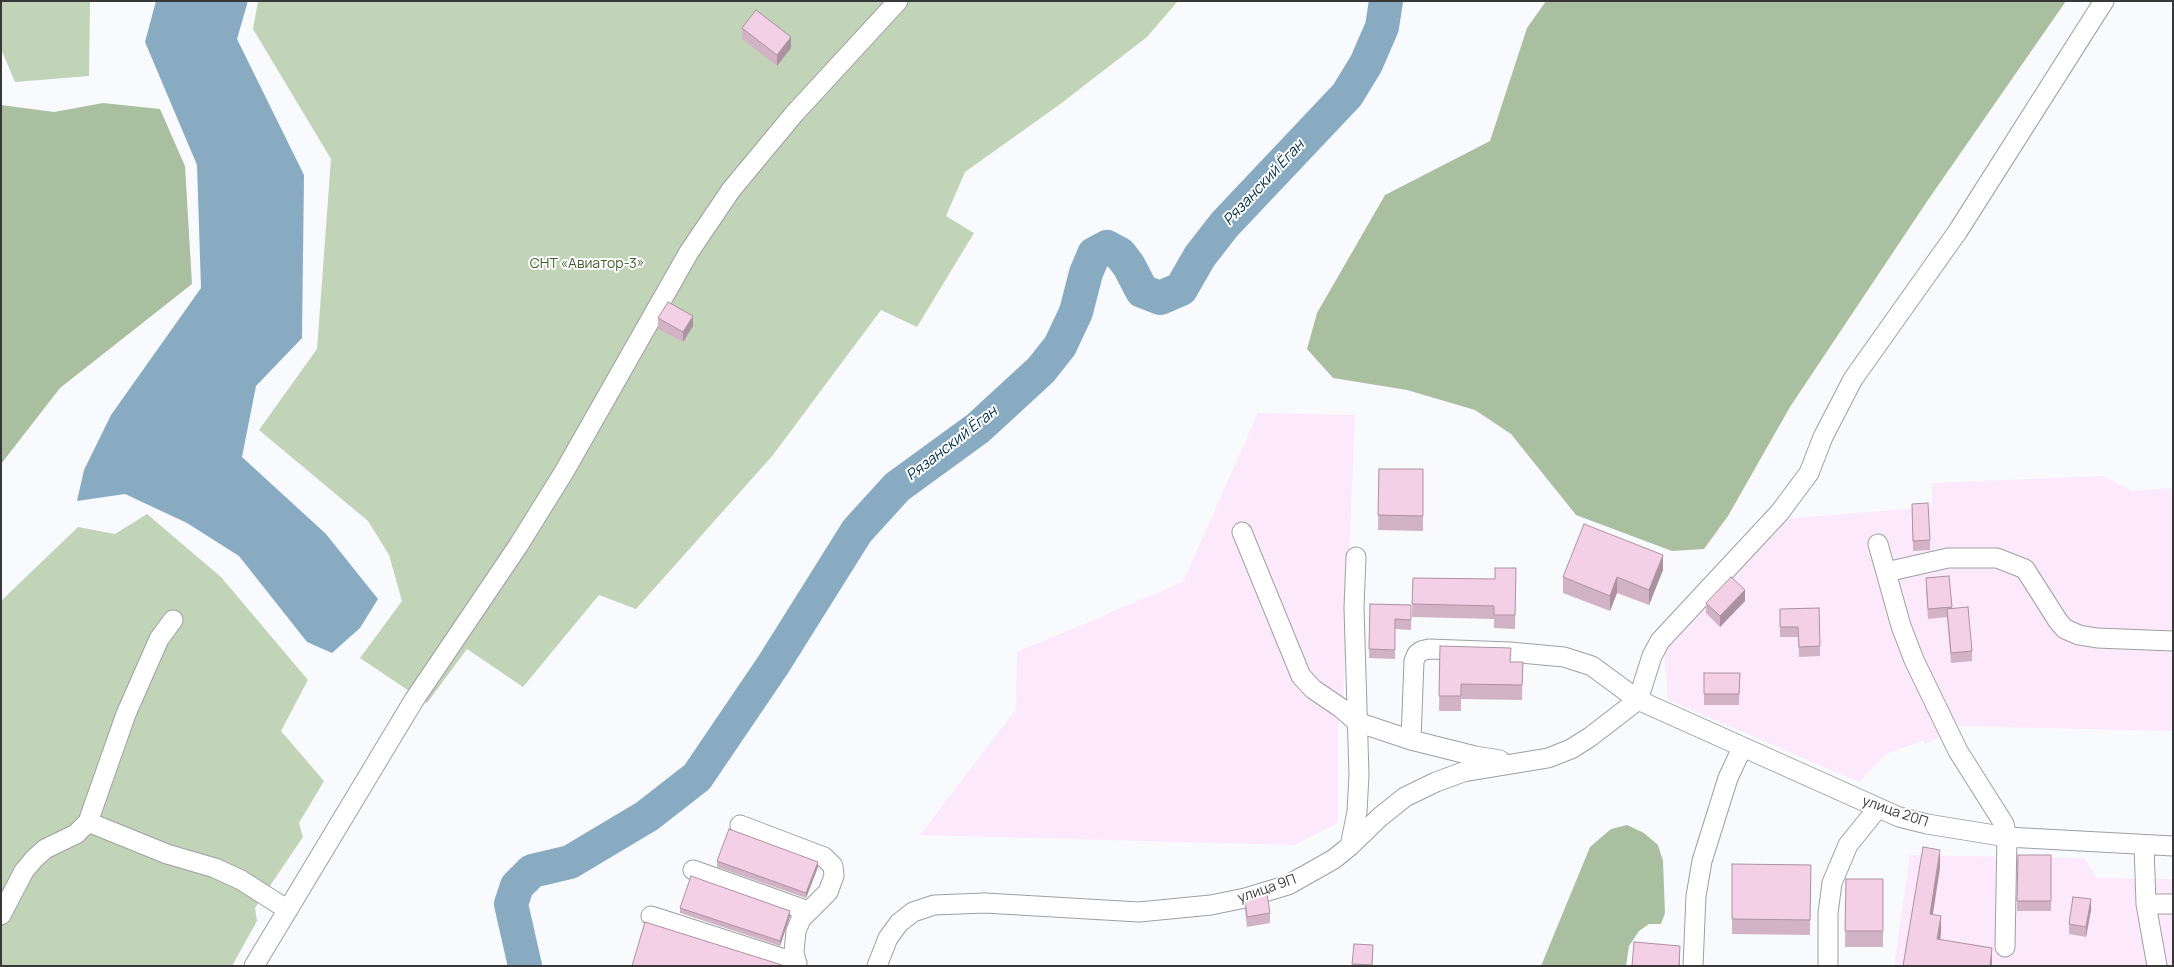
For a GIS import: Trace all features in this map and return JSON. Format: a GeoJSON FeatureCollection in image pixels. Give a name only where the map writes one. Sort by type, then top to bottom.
{"type":"FeatureCollection","features":[{"type":"Feature","properties":{"kind":"street"},"geometry":{"type":"LineString","coordinates":[[254,966],[414,700],[518,546],[564,472],[690,252],[730,190],[794,114],[898,1]]}},
{"type":"Feature","properties":{"kind":"street"},"geometry":{"type":"LineString","coordinates":[[1638,700],[1652,656],[1660,641],[1766,527],[1802,484],[1809,473],[1838,405],[1853,379],[1958,231],[2104,1]]}},
{"type":"Feature","properties":{"kind":"street"},"geometry":{"type":"LineString","coordinates":[[1242,532],[1301,676],[1313,689],[1341,708],[1357,722],[1411,740],[1475,756],[1523,763]]}},
{"type":"Feature","properties":{"kind":"street"},"geometry":{"type":"LineString","coordinates":[[1878,544],[1901,626],[1914,660],[1958,751],[2004,824],[2007,837],[2005,947]]}},
{"type":"Feature","properties":{"kind":"street"},"geometry":{"type":"LineString","coordinates":[[1350,846],[1358,812],[1359,775],[1354,608],[1356,557]]}},
{"type":"Feature","properties":{"kind":"street"},"geometry":{"type":"LineString","coordinates":[[1886,572],[1948,558],[1997,558],[2026,570],[2058,621],[2065,628],[2079,635],[2097,638],[2173,641]]}},
{"type":"Feature","properties":{"kind":"street"},"geometry":{"type":"LineString","coordinates":[[1,915],[24,871],[34,859],[45,849],[76,834],[88,822],[126,714],[159,639],[173,620]]}},
{"type":"Feature","properties":{"kind":"street","name":"улица 20П"},"geometry":{"type":"LineString","coordinates":[[1411,740],[1414,661],[1417,654],[1421,651],[1429,649],[1510,652],[1577,660],[1592,666],[1638,700],[1877,809],[1927,824],[2007,837],[2173,846]]}},
{"type":"Feature","properties":{"kind":"street","name":"улица 9П"},"geometry":{"type":"LineString","coordinates":[[877,966],[888,938],[899,923],[913,912],[934,905],[984,903],[1139,912],[1211,905],[1245,898],[1288,885],[1334,858],[1350,846],[1380,817],[1406,797],[1436,782],[1481,768],[1548,758],[1571,749],[1590,737],[1638,700]]}},
{"type":"Feature","properties":{"kind":"street"},"geometry":{"type":"LineString","coordinates":[[1693,966],[1696,896],[1702,861],[1728,778],[1742,748]]}},
{"type":"Feature","properties":{"kind":"street"},"geometry":{"type":"LineString","coordinates":[[1828,966],[1828,913],[1832,883],[1848,845],[1877,809]]}},
{"type":"Feature","properties":{"kind":"street"},"geometry":{"type":"LineString","coordinates":[[88,822],[167,854],[215,868],[241,880],[288,910]]}},
{"type":"Feature","properties":{"kind":"street"},"geometry":{"type":"LineString","coordinates":[[651,916],[797,964],[794,942],[796,931],[801,919],[825,897],[831,887],[834,870],[830,860],[740,825]]}},
{"type":"Feature","properties":{"kind":"street"},"geometry":{"type":"LineString","coordinates":[[2144,845],[2146,904],[2162,957]]}},
{"type":"Feature","properties":{"kind":"street"},"geometry":{"type":"LineString","coordinates":[[693,870],[808,911]]}},
{"type":"Feature","properties":{"kind":"street"},"geometry":{"type":"LineString","coordinates":[[2146,904],[2173,904]]}},
{"type":"Feature","properties":{"kind":"shaded area"},"geometry":{"type":"Polygon","coordinates":[[[1258,413],[1355,415],[1343,704],[1338,711],[1338,823],[1294,845],[920,835],[1016,709],[1017,652],[1183,582],[1258,413]]]}},
{"type":"Feature","properties":{"kind":"shaded area"},"geometry":{"type":"Polygon","coordinates":[[[2103,476],[2132,491],[2173,488],[2173,731],[1955,726],[1942,736],[1925,744],[1923,741],[1888,753],[1859,782],[1668,700],[1664,653],[1782,519],[1932,507],[1932,483],[2103,476]]]}},
{"type":"Feature","properties":{"kind":"shaded area"},"geometry":{"type":"Polygon","coordinates":[[[1910,855],[2084,858],[2097,878],[2173,879],[2173,966],[1894,966],[1910,855]]]}},
{"type":"Feature","properties":{"kind":"green space"},"geometry":{"type":"Polygon","coordinates":[[[1,1],[90,1],[89,76],[15,82],[1,49],[1,1]]]}},
{"type":"Feature","properties":{"kind":"green space","name":"СНТ «Авиатор-3»"},"geometry":{"type":"Polygon","coordinates":[[[258,1],[1178,1],[1147,37],[1059,105],[965,172],[946,216],[974,233],[917,327],[881,310],[773,455],[636,609],[599,595],[523,687],[467,649],[427,703],[360,658],[402,601],[389,555],[368,521],[259,430],[317,349],[331,159],[253,29],[258,1]]]}},
{"type":"Feature","properties":{"kind":"green space"},"geometry":{"type":"Polygon","coordinates":[[[1546,1],[2066,1],[1928,200],[1790,407],[1728,516],[1704,549],[1672,551],[1576,515],[1511,434],[1475,410],[1407,390],[1333,378],[1307,349],[1317,313],[1385,195],[1490,141],[1527,28],[1546,1]]]}},
{"type":"Feature","properties":{"kind":"green space"},"geometry":{"type":"Polygon","coordinates":[[[103,103],[160,109],[185,166],[192,284],[60,388],[1,464],[1,105],[54,112],[103,103]]]}},
{"type":"Feature","properties":{"kind":"green space"},"geometry":{"type":"Polygon","coordinates":[[[147,514],[221,577],[308,680],[281,731],[324,781],[299,823],[303,837],[255,908],[257,921],[232,966],[1,966],[1,601],[78,527],[115,534],[147,514]]]}},
{"type":"Feature","properties":{"kind":"green space"},"geometry":{"type":"Polygon","coordinates":[[[1627,825],[1644,833],[1658,845],[1663,861],[1665,913],[1661,924],[1649,924],[1639,931],[1629,946],[1626,966],[1541,966],[1590,847],[1611,829],[1627,825]]]}},
{"type":"Feature","properties":{"kind":"water"},"geometry":{"type":"Polygon","coordinates":[[[156,1],[248,1],[237,39],[304,175],[302,338],[256,386],[242,457],[326,534],[378,599],[360,628],[332,653],[307,642],[239,556],[187,523],[125,494],[77,501],[84,470],[111,415],[201,288],[197,165],[145,42],[156,1]]]}},
{"type":"Feature","properties":{"kind":"building"},"geometry":{"type":"Polygon","coordinates":[[[756,10],[791,37],[777,55],[742,28],[756,10]]]}},
{"type":"Feature","properties":{"kind":"building"},"geometry":{"type":"Polygon","coordinates":[[[668,302],[693,316],[683,332],[658,318],[668,302]]]}},
{"type":"Feature","properties":{"kind":"building"},"geometry":{"type":"Polygon","coordinates":[[[1379,469],[1423,469],[1423,516],[1378,515],[1379,469]]]}},
{"type":"Feature","properties":{"kind":"building"},"geometry":{"type":"Polygon","coordinates":[[[1928,503],[1930,540],[1913,541],[1912,504],[1928,503]]]}},
{"type":"Feature","properties":{"kind":"building"},"geometry":{"type":"Polygon","coordinates":[[[1584,524],[1663,555],[1649,590],[1617,577],[1610,596],[1563,577],[1584,524]]]}},
{"type":"Feature","properties":{"kind":"building"},"geometry":{"type":"Polygon","coordinates":[[[1495,568],[1516,568],[1515,615],[1494,615],[1494,606],[1412,604],[1413,578],[1495,579],[1495,568]]]}},
{"type":"Feature","properties":{"kind":"building"},"geometry":{"type":"Polygon","coordinates":[[[1949,576],[1952,607],[1928,609],[1926,578],[1949,576]]]}},
{"type":"Feature","properties":{"kind":"building"},"geometry":{"type":"Polygon","coordinates":[[[1731,577],[1745,590],[1720,616],[1706,603],[1731,577]]]}},
{"type":"Feature","properties":{"kind":"building"},"geometry":{"type":"Polygon","coordinates":[[[1370,604],[1411,605],[1411,620],[1395,619],[1395,650],[1369,649],[1370,604]]]}},
{"type":"Feature","properties":{"kind":"building"},"geometry":{"type":"Polygon","coordinates":[[[1968,607],[1972,651],[1951,653],[1947,609],[1968,607]]]}},
{"type":"Feature","properties":{"kind":"building"},"geometry":{"type":"Polygon","coordinates":[[[1819,608],[1820,646],[1799,647],[1798,627],[1780,627],[1780,609],[1819,608]]]}},
{"type":"Feature","properties":{"kind":"building"},"geometry":{"type":"Polygon","coordinates":[[[1440,646],[1511,648],[1510,662],[1523,662],[1522,685],[1461,684],[1461,696],[1439,696],[1440,646]]]}},
{"type":"Feature","properties":{"kind":"building"},"geometry":{"type":"Polygon","coordinates":[[[1704,673],[1740,673],[1739,694],[1704,694],[1704,673]]]}},
{"type":"Feature","properties":{"kind":"building"},"geometry":{"type":"Polygon","coordinates":[[[729,829],[818,862],[806,893],[717,861],[729,829]]]}},
{"type":"Feature","properties":{"kind":"building"},"geometry":{"type":"Polygon","coordinates":[[[1923,847],[1940,850],[1930,914],[1941,916],[1937,939],[1992,948],[1990,966],[1903,966],[1923,847]]]}},
{"type":"Feature","properties":{"kind":"building"},"geometry":{"type":"Polygon","coordinates":[[[2018,855],[2051,855],[2051,901],[2017,901],[2018,855]]]}},
{"type":"Feature","properties":{"kind":"building"},"geometry":{"type":"Polygon","coordinates":[[[1732,864],[1811,865],[1810,920],[1732,919],[1732,864]]]}},
{"type":"Feature","properties":{"kind":"building"},"geometry":{"type":"Polygon","coordinates":[[[691,876],[790,911],[780,941],[680,908],[691,876]]]}},
{"type":"Feature","properties":{"kind":"building"},"geometry":{"type":"Polygon","coordinates":[[[1846,879],[1883,879],[1883,931],[1845,931],[1846,879]]]}},
{"type":"Feature","properties":{"kind":"building"},"geometry":{"type":"Polygon","coordinates":[[[1267,894],[1270,913],[1247,917],[1245,899],[1267,894]]]}},
{"type":"Feature","properties":{"kind":"building"},"geometry":{"type":"Polygon","coordinates":[[[2073,897],[2091,899],[2086,927],[2069,924],[2073,897]]]}},
{"type":"Feature","properties":{"kind":"building"},"geometry":{"type":"Polygon","coordinates":[[[645,922],[782,965],[782,966],[632,966],[645,922]]]}},
{"type":"Feature","properties":{"kind":"building"},"geometry":{"type":"Polygon","coordinates":[[[1634,942],[1680,946],[1679,966],[1632,966],[1634,942]]]}},
{"type":"Feature","properties":{"kind":"building"},"geometry":{"type":"Polygon","coordinates":[[[1354,944],[1373,945],[1372,965],[1352,964],[1354,944]]]}},
{"type":"Feature","properties":{"kind":"waterway","name":"Рязанский Ёган"},"geometry":{"type":"LineString","coordinates":[[525,966],[511,904],[517,886],[532,871],[570,862],[647,816],[697,777],[773,665],[857,531],[897,487],[978,428],[1041,370],[1060,346],[1076,312],[1086,273],[1094,254],[1107,247],[1120,254],[1129,266],[1142,291],[1160,298],[1181,289],[1200,256],[1225,224],[1347,95],[1366,64],[1382,27],[1386,1]]}}]}
